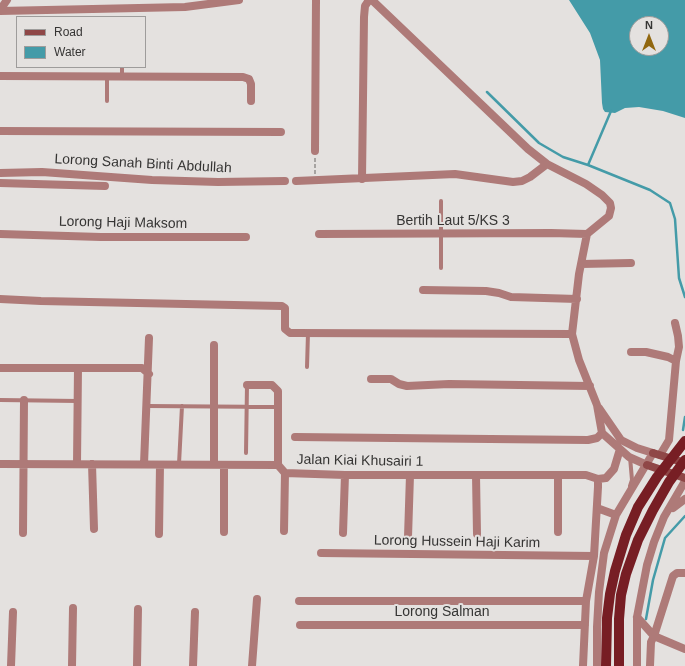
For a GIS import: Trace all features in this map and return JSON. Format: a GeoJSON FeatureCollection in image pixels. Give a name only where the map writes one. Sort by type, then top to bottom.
{"type":"FeatureCollection","features":[{"type":"Feature","properties":{"kind":"main road"},"geometry":{"type":"LineString","coordinates":[[606,666],[607,618],[610,594],[615,571],[626,536],[638,507],[656,477],[685,441]]}},
{"type":"Feature","properties":{"kind":"main road"},"geometry":{"type":"LineString","coordinates":[[619,666],[619,619],[626,574],[638,540],[652,510],[668,482],[685,461],[657,454]]}},
{"type":"Feature","properties":{"kind":"main road"},"geometry":{"type":"LineString","coordinates":[[647,464],[685,478]]}},
{"type":"Feature","properties":{"kind":"street"},"geometry":{"type":"LineString","coordinates":[[0,10],[7,0]]}},
{"type":"Feature","properties":{"kind":"street"},"geometry":{"type":"LineString","coordinates":[[0,10],[185,7],[238,0]]}},
{"type":"Feature","properties":{"kind":"street"},"geometry":{"type":"LineString","coordinates":[[316,0],[316,151]]}},
{"type":"Feature","properties":{"kind":"street"},"geometry":{"type":"LineString","coordinates":[[362,179],[364,17],[365,6],[370,0],[528,149],[547,164],[586,184],[602,195],[610,203],[611,208],[609,216],[587,234],[581,264],[572,334],[579,360],[596,405],[602,434],[630,457],[647,464]]}},
{"type":"Feature","properties":{"kind":"street"},"geometry":{"type":"LineString","coordinates":[[0,76],[243,77],[248,79],[251,84],[251,101]]}},
{"type":"Feature","properties":{"kind":"street"},"geometry":{"type":"LineString","coordinates":[[0,131],[281,132]]}},
{"type":"Feature","properties":{"kind":"street"},"geometry":{"type":"LineString","coordinates":[[296,181],[455,174],[513,182],[522,181],[530,177],[547,164]]}},
{"type":"Feature","properties":{"kind":"street","name":"Lorong Sanah Binti Abdullah"},"geometry":{"type":"LineString","coordinates":[[0,174],[42,172],[152,180],[218,182],[285,181]]}},
{"type":"Feature","properties":{"kind":"street"},"geometry":{"type":"LineString","coordinates":[[0,183],[105,186]]}},
{"type":"Feature","properties":{"kind":"street","name":"Lorong Haji Maksom"},"geometry":{"type":"LineString","coordinates":[[0,234],[101,237],[246,237]]}},
{"type":"Feature","properties":{"kind":"street","name":"Bertih Laut 5/KS 3"},"geometry":{"type":"LineString","coordinates":[[319,234],[587,234]]}},
{"type":"Feature","properties":{"kind":"street"},"geometry":{"type":"LineString","coordinates":[[581,264],[632,263]]}},
{"type":"Feature","properties":{"kind":"street"},"geometry":{"type":"LineString","coordinates":[[423,290],[492,292],[511,296],[576,299]]}},
{"type":"Feature","properties":{"kind":"street"},"geometry":{"type":"LineString","coordinates":[[0,299],[282,306],[285,308],[285,329],[290,333],[572,334]]}},
{"type":"Feature","properties":{"kind":"street"},"geometry":{"type":"LineString","coordinates":[[597,666],[597,627],[600,584],[604,553],[616,515],[628,498],[647,464],[669,440],[678,347],[678,336],[675,323]]}},
{"type":"Feature","properties":{"kind":"street"},"geometry":{"type":"LineString","coordinates":[[144,464],[150,338]]}},
{"type":"Feature","properties":{"kind":"street"},"geometry":{"type":"LineString","coordinates":[[214,345],[214,464]]}},
{"type":"Feature","properties":{"kind":"street"},"geometry":{"type":"LineString","coordinates":[[631,352],[646,352],[668,357],[676,361]]}},
{"type":"Feature","properties":{"kind":"street"},"geometry":{"type":"LineString","coordinates":[[0,368],[142,368],[149,374]]}},
{"type":"Feature","properties":{"kind":"street"},"geometry":{"type":"LineString","coordinates":[[77,464],[78,368]]}},
{"type":"Feature","properties":{"kind":"street"},"geometry":{"type":"LineString","coordinates":[[371,379],[391,379],[399,384],[407,386],[449,384],[590,386]]}},
{"type":"Feature","properties":{"kind":"street"},"geometry":{"type":"LineString","coordinates":[[246,385],[272,385],[278,391],[278,465]]}},
{"type":"Feature","properties":{"kind":"street"},"geometry":{"type":"LineString","coordinates":[[23,533],[24,400]]}},
{"type":"Feature","properties":{"kind":"street"},"geometry":{"type":"LineString","coordinates":[[596,405],[621,440],[637,448],[657,454]]}},
{"type":"Feature","properties":{"kind":"street"},"geometry":{"type":"LineString","coordinates":[[295,437],[588,440],[597,438],[602,434]]}},
{"type":"Feature","properties":{"kind":"street"},"geometry":{"type":"LineString","coordinates":[[583,666],[586,602],[594,556],[598,480],[606,478],[614,469],[620,449]]}},
{"type":"Feature","properties":{"kind":"street","name":"Jalan Kiai Khusairi 1"},"geometry":{"type":"LineString","coordinates":[[0,464],[278,465],[285,473],[345,475],[586,475],[598,480]]}},
{"type":"Feature","properties":{"kind":"street"},"geometry":{"type":"LineString","coordinates":[[92,464],[94,529]]}},
{"type":"Feature","properties":{"kind":"street"},"geometry":{"type":"LineString","coordinates":[[159,534],[160,465]]}},
{"type":"Feature","properties":{"kind":"street"},"geometry":{"type":"LineString","coordinates":[[224,465],[224,532]]}},
{"type":"Feature","properties":{"kind":"street"},"geometry":{"type":"LineString","coordinates":[[284,531],[285,473]]}},
{"type":"Feature","properties":{"kind":"street"},"geometry":{"type":"LineString","coordinates":[[343,533],[345,475]]}},
{"type":"Feature","properties":{"kind":"street"},"geometry":{"type":"LineString","coordinates":[[408,537],[410,475]]}},
{"type":"Feature","properties":{"kind":"street"},"geometry":{"type":"LineString","coordinates":[[476,475],[477,534]]}},
{"type":"Feature","properties":{"kind":"street"},"geometry":{"type":"LineString","coordinates":[[558,475],[558,532]]}},
{"type":"Feature","properties":{"kind":"street"},"geometry":{"type":"LineString","coordinates":[[637,666],[637,617],[647,565],[664,517],[685,481]]}},
{"type":"Feature","properties":{"kind":"street"},"geometry":{"type":"LineString","coordinates":[[664,517],[679,502],[685,499]]}},
{"type":"Feature","properties":{"kind":"street"},"geometry":{"type":"LineString","coordinates":[[597,508],[616,515]]}},
{"type":"Feature","properties":{"kind":"street","name":"Lorong Hussein Haji Karim"},"geometry":{"type":"LineString","coordinates":[[321,553],[594,556]]}},
{"type":"Feature","properties":{"kind":"street"},"geometry":{"type":"LineString","coordinates":[[650,666],[650,647],[673,576],[677,573],[685,573]]}},
{"type":"Feature","properties":{"kind":"street"},"geometry":{"type":"LineString","coordinates":[[252,666],[257,599]]}},
{"type":"Feature","properties":{"kind":"street"},"geometry":{"type":"LineString","coordinates":[[299,601],[586,602]]}},
{"type":"Feature","properties":{"kind":"street"},"geometry":{"type":"LineString","coordinates":[[72,666],[73,608]]}},
{"type":"Feature","properties":{"kind":"street"},"geometry":{"type":"LineString","coordinates":[[136,666],[138,609]]}},
{"type":"Feature","properties":{"kind":"street"},"geometry":{"type":"LineString","coordinates":[[11,666],[13,612]]}},
{"type":"Feature","properties":{"kind":"street"},"geometry":{"type":"LineString","coordinates":[[193,666],[195,612]]}},
{"type":"Feature","properties":{"kind":"street"},"geometry":{"type":"LineString","coordinates":[[637,617],[654,636],[685,649]]}},
{"type":"Feature","properties":{"kind":"street","name":"Lorong Salman"},"geometry":{"type":"LineString","coordinates":[[300,625],[585,625]]}},
{"type":"Feature","properties":{"kind":"lane"},"geometry":{"type":"LineString","coordinates":[[122,68],[122,77]]}},
{"type":"Feature","properties":{"kind":"lane"},"geometry":{"type":"LineString","coordinates":[[107,77],[107,101]]}},
{"type":"Feature","properties":{"kind":"lane"},"geometry":{"type":"LineString","coordinates":[[441,201],[441,268]]}},
{"type":"Feature","properties":{"kind":"lane"},"geometry":{"type":"LineString","coordinates":[[307,367],[308,334]]}},
{"type":"Feature","properties":{"kind":"lane"},"geometry":{"type":"LineString","coordinates":[[246,385],[246,453]]}},
{"type":"Feature","properties":{"kind":"lane"},"geometry":{"type":"LineString","coordinates":[[0,400],[78,401]]}},
{"type":"Feature","properties":{"kind":"lane"},"geometry":{"type":"LineString","coordinates":[[147,406],[278,407]]}},
{"type":"Feature","properties":{"kind":"lane"},"geometry":{"type":"LineString","coordinates":[[179,465],[182,406]]}},
{"type":"Feature","properties":{"kind":"lane"},"geometry":{"type":"LineString","coordinates":[[628,498],[632,480],[630,457]]}},
{"type":"Feature","properties":{"kind":"path"},"geometry":{"type":"LineString","coordinates":[[315,180],[316,151]]}},
{"type":"Feature","properties":{"kind":"water"},"geometry":{"type":"Polygon","coordinates":[[[569,0],[685,0],[685,118],[663,111],[639,107],[625,108],[615,113],[605,112],[602,103],[600,60],[590,33],[569,0]]]}},
{"type":"Feature","properties":{"kind":"waterway"},"geometry":{"type":"LineString","coordinates":[[487,92],[539,143],[563,157],[588,165]]}},
{"type":"Feature","properties":{"kind":"waterway"},"geometry":{"type":"LineString","coordinates":[[611,111],[588,165],[650,190],[670,203],[675,219],[679,278],[685,297]]}},
{"type":"Feature","properties":{"kind":"waterway"},"geometry":{"type":"LineString","coordinates":[[683,430],[685,417]]}},
{"type":"Feature","properties":{"kind":"waterway"},"geometry":{"type":"LineString","coordinates":[[646,619],[653,580],[665,538],[685,516]]}}]}
